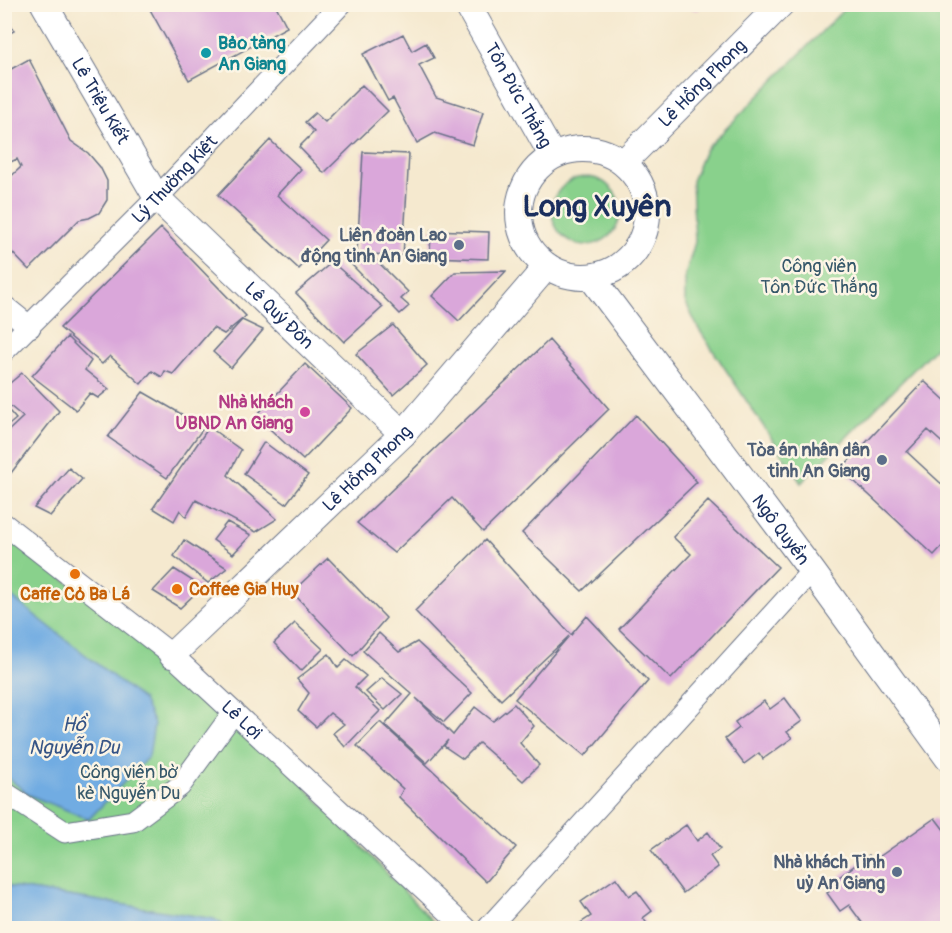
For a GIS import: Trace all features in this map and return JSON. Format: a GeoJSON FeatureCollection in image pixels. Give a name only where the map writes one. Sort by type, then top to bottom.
{"type":"FeatureCollection","features":[{"type":"Feature","properties":{"kind":"street","name":"Lê Triệu Kiết"},"geometry":{"type":"LineString","coordinates":[[44,4],[157,198]]}},
{"type":"Feature","properties":{"kind":"street","name":"Lý Thường Kiệt"},"geometry":{"type":"LineString","coordinates":[[4,351],[157,198],[341,4]]}},
{"type":"Feature","properties":{"kind":"street","name":"Tôn Đức Thắng"},"geometry":{"type":"LineString","coordinates":[[467,4],[552,155]]}},
{"type":"Feature","properties":{"kind":"street","name":"Lê Hồng Phong"},"geometry":{"type":"LineString","coordinates":[[624,162],[781,4]]}},
{"type":"Feature","properties":{"kind":"street"},"geometry":{"type":"LineString","coordinates":[[589,148],[607,152],[624,162],[638,178],[646,198],[648,219],[642,240],[629,258],[612,271],[591,277],[576,277],[560,273],[547,266],[530,251],[520,231],[518,209],[523,188],[535,169],[552,155],[570,149],[589,148]]}},
{"type":"Feature","properties":{"kind":"street","name":"Lê Quý Đôn"},"geometry":{"type":"LineString","coordinates":[[157,198],[403,434]]}},
{"type":"Feature","properties":{"kind":"street","name":"Lê Hồng Phong"},"geometry":{"type":"LineString","coordinates":[[172,655],[403,434],[547,266]]}},
{"type":"Feature","properties":{"kind":"street","name":"Ngô Quyền"},"geometry":{"type":"LineString","coordinates":[[591,277],[812,571],[948,758]]}},
{"type":"Feature","properties":{"kind":"street"},"geometry":{"type":"LineString","coordinates":[[4,306],[30,327]]}},
{"type":"Feature","properties":{"kind":"street","name":"Lê Lợi"},"geometry":{"type":"LineString","coordinates":[[4,524],[172,655],[466,928]]}},
{"type":"Feature","properties":{"kind":"street"},"geometry":{"type":"LineString","coordinates":[[488,928],[812,571]]}},
{"type":"Feature","properties":{"kind":"street"},"geometry":{"type":"LineString","coordinates":[[4,792],[65,832],[133,821],[180,786],[234,712]]}},
{"type":"Feature","properties":{"kind":"green space","name":"Công viên Tôn Đức Thắng"},"geometry":{"type":"Polygon","coordinates":[[[849,4],[947,5],[947,336],[801,483],[698,328],[685,301],[685,276],[695,242],[692,181],[705,150],[849,4]]]}},
{"type":"Feature","properties":{"kind":"green space"},"geometry":{"type":"Polygon","coordinates":[[[579,177],[593,177],[605,182],[615,192],[620,211],[615,230],[605,240],[593,245],[579,245],[567,240],[557,230],[552,218],[552,204],[557,192],[567,182],[579,177]]]}},
{"type":"Feature","properties":{"kind":"green space","name":"Công viên bờ kè Nguyễn Du"},"geometry":{"type":"Polygon","coordinates":[[[4,532],[234,712],[439,928],[228,928],[213,919],[11,887],[5,884],[4,532]]]}},
{"type":"Feature","properties":{"kind":"water","name":"Hồ Nguyễn Du"},"geometry":{"type":"Polygon","coordinates":[[[4,591],[143,700],[154,724],[149,756],[89,819],[29,795],[5,775],[4,591]]]}},
{"type":"Feature","properties":{"kind":"water"},"geometry":{"type":"Polygon","coordinates":[[[4,884],[11,887],[214,919],[228,928],[5,928],[4,884]]]}},
{"type":"Feature","properties":{"kind":"building","name":"Bảo tàng An Giang"},"geometry":{"type":"Polygon","coordinates":[[[147,4],[275,4],[287,27],[189,80],[147,4]]]}},
{"type":"Feature","properties":{"kind":"building"},"geometry":{"type":"Polygon","coordinates":[[[666,4],[703,4],[698,10],[666,4]]]}},
{"type":"Feature","properties":{"kind":"building"},"geometry":{"type":"Polygon","coordinates":[[[4,13],[14,31],[4,36],[4,13]]]}},
{"type":"Feature","properties":{"kind":"building"},"geometry":{"type":"Polygon","coordinates":[[[403,34],[412,51],[426,43],[434,58],[419,65],[436,97],[483,112],[473,145],[435,133],[417,143],[393,98],[388,101],[363,54],[403,34]]]}},
{"type":"Feature","properties":{"kind":"building"},"geometry":{"type":"Polygon","coordinates":[[[29,59],[71,141],[88,153],[100,167],[107,181],[107,200],[99,213],[79,220],[29,270],[4,244],[4,183],[21,167],[17,159],[4,165],[4,73],[29,59]]]}},
{"type":"Feature","properties":{"kind":"building"},"geometry":{"type":"Polygon","coordinates":[[[362,85],[388,111],[324,173],[299,147],[314,132],[305,122],[315,113],[325,122],[362,85]]]}},
{"type":"Feature","properties":{"kind":"building"},"geometry":{"type":"Polygon","coordinates":[[[270,140],[301,169],[277,195],[326,240],[299,269],[218,195],[270,140]]]}},
{"type":"Feature","properties":{"kind":"building"},"geometry":{"type":"Polygon","coordinates":[[[363,152],[409,154],[403,256],[357,253],[363,152]]]}},
{"type":"Feature","properties":{"kind":"building"},"geometry":{"type":"Polygon","coordinates":[[[161,228],[246,316],[224,334],[213,328],[173,374],[165,371],[162,377],[152,371],[141,384],[110,356],[102,364],[60,328],[161,228]]]}},
{"type":"Feature","properties":{"kind":"building","name":"Liên đoàn Lao động tỉnh An Giang"},"geometry":{"type":"Polygon","coordinates":[[[431,230],[489,232],[488,259],[430,257],[431,230]]]}},
{"type":"Feature","properties":{"kind":"building"},"geometry":{"type":"Polygon","coordinates":[[[374,258],[408,292],[401,299],[409,306],[400,314],[350,263],[374,258]]]}},
{"type":"Feature","properties":{"kind":"building"},"geometry":{"type":"Polygon","coordinates":[[[332,262],[383,307],[344,342],[296,293],[332,262]]]}},
{"type":"Feature","properties":{"kind":"building"},"geometry":{"type":"Polygon","coordinates":[[[506,271],[459,321],[432,296],[455,272],[506,271]]]}},
{"type":"Feature","properties":{"kind":"building"},"geometry":{"type":"Polygon","coordinates":[[[242,320],[263,330],[231,368],[213,352],[242,320]]]}},
{"type":"Feature","properties":{"kind":"building"},"geometry":{"type":"Polygon","coordinates":[[[393,325],[427,365],[393,395],[356,354],[393,325]]]}},
{"type":"Feature","properties":{"kind":"building"},"geometry":{"type":"Polygon","coordinates":[[[67,337],[91,361],[85,370],[109,389],[98,398],[90,393],[76,410],[32,376],[67,337]]]}},
{"type":"Feature","properties":{"kind":"building"},"geometry":{"type":"Polygon","coordinates":[[[549,340],[609,409],[483,532],[452,498],[394,553],[357,523],[549,340]]]}},
{"type":"Feature","properties":{"kind":"building"},"geometry":{"type":"Polygon","coordinates":[[[305,364],[352,408],[303,460],[256,416],[305,364]]]}},
{"type":"Feature","properties":{"kind":"building"},"geometry":{"type":"Polygon","coordinates":[[[22,373],[59,411],[4,482],[4,435],[23,417],[4,401],[4,388],[22,373]]]}},
{"type":"Feature","properties":{"kind":"building","name":"Tòa án nhân dân tỉnh An Giang"},"geometry":{"type":"Polygon","coordinates":[[[924,381],[948,403],[948,448],[928,430],[907,452],[948,490],[948,540],[934,555],[841,469],[924,381]]]}},
{"type":"Feature","properties":{"kind":"building"},"geometry":{"type":"Polygon","coordinates":[[[143,392],[204,427],[167,478],[108,437],[143,392]]]}},
{"type":"Feature","properties":{"kind":"building"},"geometry":{"type":"Polygon","coordinates":[[[4,405],[16,419],[4,429],[4,405]]]}},
{"type":"Feature","properties":{"kind":"building"},"geometry":{"type":"Polygon","coordinates":[[[636,415],[697,482],[582,591],[522,533],[636,415]]]}},
{"type":"Feature","properties":{"kind":"building"},"geometry":{"type":"Polygon","coordinates":[[[209,427],[241,450],[228,475],[277,519],[256,532],[196,500],[186,517],[180,510],[174,521],[153,508],[209,427]]]}},
{"type":"Feature","properties":{"kind":"building"},"geometry":{"type":"Polygon","coordinates":[[[264,442],[308,475],[286,504],[244,474],[264,442]]]}},
{"type":"Feature","properties":{"kind":"building"},"geometry":{"type":"Polygon","coordinates":[[[69,468],[82,479],[50,516],[34,508],[69,468]]]}},
{"type":"Feature","properties":{"kind":"building"},"geometry":{"type":"Polygon","coordinates":[[[708,501],[778,567],[671,679],[619,629],[691,554],[673,537],[708,501]]]}},
{"type":"Feature","properties":{"kind":"building"},"geometry":{"type":"Polygon","coordinates":[[[227,522],[251,535],[233,554],[213,540],[227,522]]]}},
{"type":"Feature","properties":{"kind":"building"},"geometry":{"type":"Polygon","coordinates":[[[184,540],[227,568],[208,583],[174,556],[184,540]]]}},
{"type":"Feature","properties":{"kind":"building"},"geometry":{"type":"Polygon","coordinates":[[[485,540],[571,635],[587,616],[648,681],[585,756],[515,699],[569,636],[501,700],[415,611],[485,540]]]}},
{"type":"Feature","properties":{"kind":"building"},"geometry":{"type":"Polygon","coordinates":[[[328,558],[386,618],[353,656],[292,592],[328,558]]]}},
{"type":"Feature","properties":{"kind":"building","name":"Coffee Gia Huy"},"geometry":{"type":"Polygon","coordinates":[[[174,569],[202,587],[180,608],[153,591],[174,569]]]}},
{"type":"Feature","properties":{"kind":"building"},"geometry":{"type":"Polygon","coordinates":[[[295,623],[323,649],[301,671],[274,643],[295,623]]]}},
{"type":"Feature","properties":{"kind":"building"},"geometry":{"type":"Polygon","coordinates":[[[379,633],[399,652],[417,642],[472,693],[444,722],[416,698],[453,735],[475,707],[493,721],[514,704],[534,726],[520,743],[539,765],[523,781],[479,743],[463,759],[444,746],[448,740],[427,763],[385,725],[412,694],[363,651],[379,633]]]}},
{"type":"Feature","properties":{"kind":"building"},"geometry":{"type":"Polygon","coordinates":[[[329,654],[338,668],[346,660],[366,676],[355,687],[380,711],[345,747],[333,733],[344,724],[330,713],[316,727],[298,711],[309,693],[297,679],[329,654]]]}},
{"type":"Feature","properties":{"kind":"building"},"geometry":{"type":"Polygon","coordinates":[[[382,678],[402,694],[385,710],[366,692],[382,678]]]}},
{"type":"Feature","properties":{"kind":"building"},"geometry":{"type":"Polygon","coordinates":[[[785,698],[802,721],[787,732],[792,738],[763,759],[759,753],[744,764],[725,739],[739,728],[735,722],[764,701],[770,709],[785,698]]]}},
{"type":"Feature","properties":{"kind":"building"},"geometry":{"type":"Polygon","coordinates":[[[380,722],[516,847],[486,882],[399,797],[403,789],[357,746],[380,722]]]}},
{"type":"Feature","properties":{"kind":"building","name":"Nhà khách Tỉnh uỷ An Giang"},"geometry":{"type":"Polygon","coordinates":[[[935,818],[948,835],[948,926],[944,928],[866,928],[849,905],[840,911],[827,893],[834,888],[831,883],[869,855],[873,861],[935,818]]]}},
{"type":"Feature","properties":{"kind":"building"},"geometry":{"type":"Polygon","coordinates":[[[686,825],[697,841],[708,832],[720,849],[710,856],[718,867],[683,893],[651,850],[686,825]]]}},
{"type":"Feature","properties":{"kind":"building"},"geometry":{"type":"Polygon","coordinates":[[[616,878],[629,896],[637,891],[652,911],[643,918],[648,925],[643,928],[582,928],[579,924],[591,916],[581,902],[616,878]]]}},
{"type":"Feature","properties":{"kind":"place","name":"Bảo tàng An Giang"},"geometry":{"type":"Point","coordinates":[206,53]}},
{"type":"Feature","properties":{"kind":"place","name":"Liên đoàn Lao động tỉnh An Giang"},"geometry":{"type":"Point","coordinates":[459,245]}},
{"type":"Feature","properties":{"kind":"place","name":"Nhà khách UBND An Giang"},"geometry":{"type":"Point","coordinates":[305,412]}},
{"type":"Feature","properties":{"kind":"place","name":"Tòa án nhân dân tỉnh An Giang"},"geometry":{"type":"Point","coordinates":[882,460]}},
{"type":"Feature","properties":{"kind":"place","name":"Caffe Cỏ Ba Lá"},"geometry":{"type":"Point","coordinates":[75,574]}},
{"type":"Feature","properties":{"kind":"place","name":"Coffee Gia Huy"},"geometry":{"type":"Point","coordinates":[177,589]}},
{"type":"Feature","properties":{"kind":"place","name":"Nhà khách Tỉnh uỷ An Giang"},"geometry":{"type":"Point","coordinates":[897,872]}},
{"type":"Feature","properties":{"kind":"district","name":"Long Xuyên"},"geometry":{"type":"Point","coordinates":[597,206]}}]}
